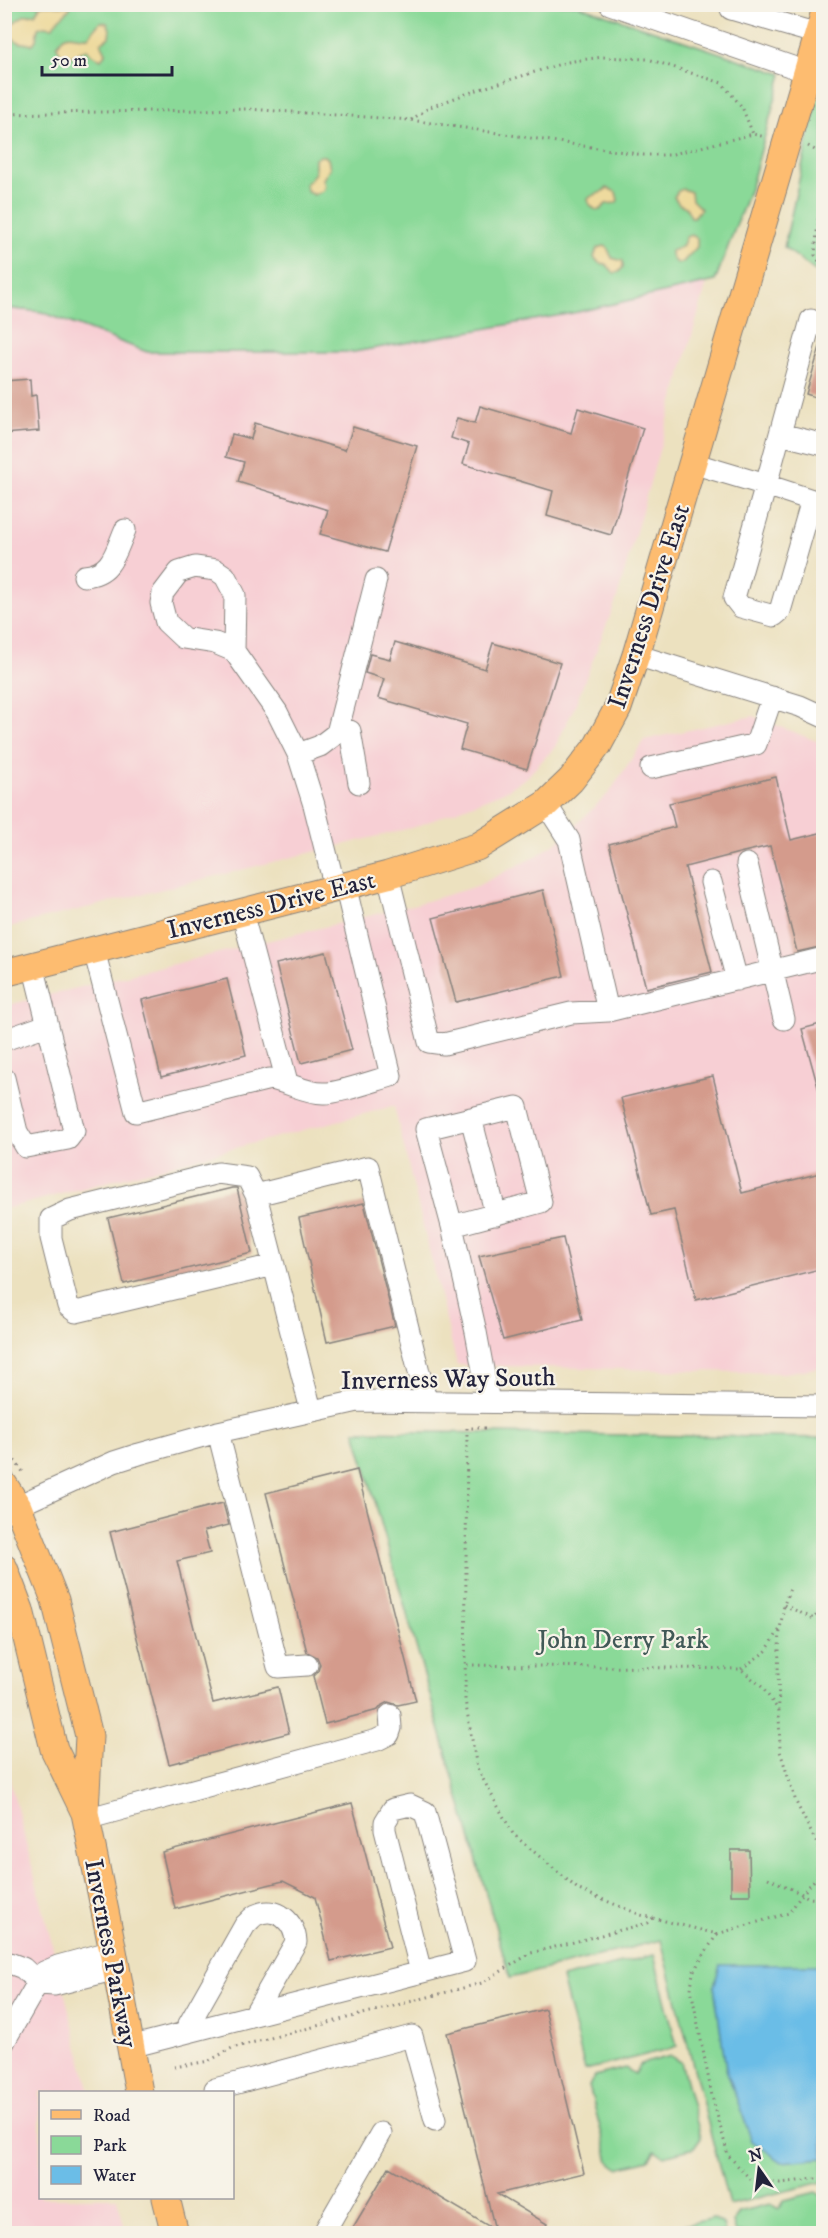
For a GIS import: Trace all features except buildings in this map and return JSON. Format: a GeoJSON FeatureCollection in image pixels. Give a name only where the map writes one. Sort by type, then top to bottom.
{"type":"FeatureCollection","features":[{"type":"Feature","properties":{"kind":"main road","name":"Inverness Drive East"},"geometry":{"type":"LineString","coordinates":[[4,973],[340,887],[477,847],[546,804],[571,780],[598,745],[618,708],[636,655],[821,24]]}},
{"type":"Feature","properties":{"kind":"main road","name":"Inverness Parkway"},"geometry":{"type":"LineString","coordinates":[[13,1494],[55,1600],[89,1736],[86,1816],[139,2091]]}},
{"type":"Feature","properties":{"kind":"main road","name":"Inverness Parkway"},"geometry":{"type":"LineString","coordinates":[[4,1568],[20,1610],[54,1749],[86,1816]]}},
{"type":"Feature","properties":{"kind":"main road"},"geometry":{"type":"LineString","coordinates":[[166,2199],[176,2234]]}},
{"type":"Feature","properties":{"kind":"street"},"geometry":{"type":"LineString","coordinates":[[610,4],[807,72]]}},
{"type":"Feature","properties":{"kind":"street"},"geometry":{"type":"LineString","coordinates":[[721,42],[731,7],[821,24]]}},
{"type":"Feature","properties":{"kind":"street"},"geometry":{"type":"LineString","coordinates":[[692,463],[766,485],[818,501],[780,611],[774,616],[741,608],[734,598],[766,485],[811,320]]}},
{"type":"Feature","properties":{"kind":"street"},"geometry":{"type":"LineString","coordinates":[[780,434],[824,445]]}},
{"type":"Feature","properties":{"kind":"street"},"geometry":{"type":"LineString","coordinates":[[84,576],[99,574],[111,564],[125,530]]}},
{"type":"Feature","properties":{"kind":"street"},"geometry":{"type":"LineString","coordinates":[[298,754],[320,746],[337,733],[376,580]]}},
{"type":"Feature","properties":{"kind":"street"},"geometry":{"type":"LineString","coordinates":[[94,950],[136,1112],[270,1079],[324,1094],[391,1076],[340,887],[298,754],[277,712],[234,651]]}},
{"type":"Feature","properties":{"kind":"street"},"geometry":{"type":"LineString","coordinates":[[636,655],[800,706],[824,717]]}},
{"type":"Feature","properties":{"kind":"street"},"geometry":{"type":"LineString","coordinates":[[651,768],[756,744],[772,697]]}},
{"type":"Feature","properties":{"kind":"street"},"geometry":{"type":"LineString","coordinates":[[339,727],[350,731],[359,783]]}},
{"type":"Feature","properties":{"kind":"street"},"geometry":{"type":"LineString","coordinates":[[546,804],[569,840],[608,1011]]}},
{"type":"Feature","properties":{"kind":"street"},"geometry":{"type":"LineString","coordinates":[[747,864],[784,1019]]}},
{"type":"Feature","properties":{"kind":"street"},"geometry":{"type":"LineString","coordinates":[[388,874],[429,1042],[444,1044],[571,1013],[608,1011],[824,958]]}},
{"type":"Feature","properties":{"kind":"street"},"geometry":{"type":"LineString","coordinates":[[711,882],[737,980]]}},
{"type":"Feature","properties":{"kind":"street"},"geometry":{"type":"LineString","coordinates":[[242,912],[287,1082]]}},
{"type":"Feature","properties":{"kind":"street"},"geometry":{"type":"LineString","coordinates":[[4,1078],[17,1132],[26,1147],[68,1138],[74,1131],[33,966]]}},
{"type":"Feature","properties":{"kind":"street"},"geometry":{"type":"LineString","coordinates":[[4,1040],[47,1025]]}},
{"type":"Feature","properties":{"kind":"street"},"geometry":{"type":"LineString","coordinates":[[452,1226],[541,1202],[517,1107],[426,1129],[452,1226],[476,1332],[486,1412]]}},
{"type":"Feature","properties":{"kind":"street"},"geometry":{"type":"LineString","coordinates":[[471,1118],[496,1215]]}},
{"type":"Feature","properties":{"kind":"street"},"geometry":{"type":"LineString","coordinates":[[256,1196],[368,1167],[426,1400]]}},
{"type":"Feature","properties":{"kind":"street"},"geometry":{"type":"LineString","coordinates":[[274,1265],[76,1312],[68,1306],[51,1238],[51,1219],[70,1210],[218,1173],[247,1176],[256,1196],[274,1265],[311,1410]]}},
{"type":"Feature","properties":{"kind":"street","name":"Inverness Way South"},"geometry":{"type":"LineString","coordinates":[[13,1494],[178,1442],[358,1401],[426,1400],[486,1412],[824,1406]]}},
{"type":"Feature","properties":{"kind":"street"},"geometry":{"type":"LineString","coordinates":[[218,1432],[278,1667],[307,1665]]}},
{"type":"Feature","properties":{"kind":"street"},"geometry":{"type":"LineString","coordinates":[[86,1816],[377,1740],[389,1734],[392,1728],[390,1715]]}},
{"type":"Feature","properties":{"kind":"street"},"geometry":{"type":"LineString","coordinates":[[130,2047],[421,1972],[465,1960],[425,1812],[411,1805],[393,1809],[385,1822],[421,1972]]}},
{"type":"Feature","properties":{"kind":"street"},"geometry":{"type":"LineString","coordinates":[[184,2033],[245,1925],[256,1916],[268,1912],[286,1918],[292,1924],[296,1933],[296,1942],[254,2015]]}},
{"type":"Feature","properties":{"kind":"street"},"geometry":{"type":"LineString","coordinates":[[5,2039],[44,1972],[58,1966],[115,1960]]}},
{"type":"Feature","properties":{"kind":"street"},"geometry":{"type":"LineString","coordinates":[[4,1961],[23,1968],[38,1982]]}},
{"type":"Feature","properties":{"kind":"street"},"geometry":{"type":"LineString","coordinates":[[215,2089],[412,2036],[435,2120]]}},
{"type":"Feature","properties":{"kind":"street"},"geometry":{"type":"LineString","coordinates":[[323,2234],[381,2133]]}},
{"type":"Feature","properties":{"kind":"path"},"geometry":{"type":"LineString","coordinates":[[411,120],[430,107],[477,90],[567,62],[602,57],[648,59],[722,83],[742,107],[753,134]]}},
{"type":"Feature","properties":{"kind":"path"},"geometry":{"type":"LineString","coordinates":[[4,114],[247,109],[411,120],[644,155],[669,155],[753,134],[765,137]]}},
{"type":"Feature","properties":{"kind":"path"},"geometry":{"type":"LineString","coordinates":[[808,146],[823,154],[815,255],[824,269]]}},
{"type":"Feature","properties":{"kind":"path"},"geometry":{"type":"LineString","coordinates":[[486,1412],[467,1428],[465,1700],[477,1768],[513,1834],[579,1890],[641,1916],[717,1934],[789,1913],[824,1869]]}},
{"type":"Feature","properties":{"kind":"path"},"geometry":{"type":"LineString","coordinates":[[4,1446],[13,1494]]}},
{"type":"Feature","properties":{"kind":"path"},"geometry":{"type":"LineString","coordinates":[[790,1588],[784,1605],[780,1629],[778,1671],[780,1751],[796,1802],[820,1850],[824,1864]]}},
{"type":"Feature","properties":{"kind":"path"},"geometry":{"type":"LineString","coordinates":[[784,1605],[814,1619],[824,1603]]}},
{"type":"Feature","properties":{"kind":"path"},"geometry":{"type":"LineString","coordinates":[[467,1665],[741,1669],[766,1651],[780,1629]]}},
{"type":"Feature","properties":{"kind":"path"},"geometry":{"type":"LineString","coordinates":[[741,1669],[762,1687],[779,1711]]}},
{"type":"Feature","properties":{"kind":"path"},"geometry":{"type":"LineString","coordinates":[[768,1878],[809,1898],[824,1899]]}},
{"type":"Feature","properties":{"kind":"path"},"geometry":{"type":"LineString","coordinates":[[174,2067],[208,2061],[232,2048],[482,1983],[531,1953],[648,1923],[652,1918]]}},
{"type":"Feature","properties":{"kind":"path"},"geometry":{"type":"LineString","coordinates":[[717,1934],[693,1972],[691,1989],[712,2096],[728,2155],[750,2179],[780,2183],[824,2178]]}},
{"type":"Feature","properties":{"kind":"shaded area"},"geometry":{"type":"Polygon","coordinates":[[[707,283],[617,598],[574,708],[555,747],[526,778],[504,792],[415,827],[5,928],[4,308],[42,312],[147,352],[354,352],[573,313],[707,283]]]}},
{"type":"Feature","properties":{"kind":"shaded area"},"geometry":{"type":"Polygon","coordinates":[[[753,716],[824,744],[823,1367],[784,1373],[457,1365],[394,1106],[5,1209],[4,1006],[413,905],[477,886],[538,855],[561,839],[609,793],[644,740],[753,716]]]}},
{"type":"Feature","properties":{"kind":"shaded area"},"geometry":{"type":"Polygon","coordinates":[[[4,1757],[90,2091],[39,2091],[39,2199],[117,2199],[126,2233],[5,2233],[4,1757]]]}},
{"type":"Feature","properties":{"kind":"green space"},"geometry":{"type":"Polygon","coordinates":[[[4,5],[577,5],[782,74],[751,186],[715,281],[573,313],[354,352],[147,352],[42,312],[5,308],[4,5]]]}},
{"type":"Feature","properties":{"kind":"green space"},"geometry":{"type":"Polygon","coordinates":[[[823,73],[824,277],[784,247],[823,73]]]}},
{"type":"Feature","properties":{"kind":"green space","name":"John Derry Park"},"geometry":{"type":"Polygon","coordinates":[[[355,1431],[823,1438],[823,2182],[729,2205],[661,1940],[510,1978],[355,1431]]]}},
{"type":"Feature","properties":{"kind":"green space"},"geometry":{"type":"Polygon","coordinates":[[[654,1955],[677,2047],[585,2070],[562,1978],[654,1955]]]}},
{"type":"Feature","properties":{"kind":"green space"},"geometry":{"type":"Polygon","coordinates":[[[671,2056],[681,2062],[701,2138],[694,2148],[664,2156],[655,2150],[649,2160],[618,2168],[609,2161],[589,2086],[595,2076],[625,2068],[635,2074],[641,2064],[671,2056]]]}},
{"type":"Feature","properties":{"kind":"green space"},"geometry":{"type":"Polygon","coordinates":[[[816,2192],[823,2197],[823,2233],[736,2233],[733,2222],[739,2212],[770,2204],[779,2209],[785,2200],[816,2192]]]}},
{"type":"Feature","properties":{"kind":"green space"},"geometry":{"type":"Polygon","coordinates":[[[713,2218],[723,2224],[725,2233],[678,2233],[682,2226],[713,2218]]]}},
{"type":"Feature","properties":{"kind":"sand"},"geometry":{"type":"Polygon","coordinates":[[[40,6],[71,6],[53,27],[38,28],[33,44],[19,42],[8,34],[10,25],[25,15],[35,14],[40,6]]]}},
{"type":"Feature","properties":{"kind":"sand"},"geometry":{"type":"Polygon","coordinates":[[[100,22],[107,23],[110,29],[109,37],[101,43],[106,53],[101,59],[92,55],[87,49],[71,57],[61,55],[57,46],[64,37],[71,35],[88,37],[100,22]]]}},
{"type":"Feature","properties":{"kind":"sand"},"geometry":{"type":"Polygon","coordinates":[[[320,156],[328,159],[330,168],[323,179],[325,186],[323,191],[314,195],[307,191],[306,184],[315,173],[315,159],[320,156]]]}},
{"type":"Feature","properties":{"kind":"sand"},"geometry":{"type":"Polygon","coordinates":[[[607,188],[616,192],[618,200],[616,203],[606,204],[600,210],[594,208],[588,199],[607,188]]]}},
{"type":"Feature","properties":{"kind":"sand"},"geometry":{"type":"Polygon","coordinates":[[[683,189],[691,192],[692,200],[701,209],[694,217],[691,217],[686,207],[679,204],[674,197],[678,191],[683,189]]]}},
{"type":"Feature","properties":{"kind":"sand"},"geometry":{"type":"Polygon","coordinates":[[[691,235],[697,238],[697,247],[683,262],[675,262],[671,251],[682,247],[686,237],[691,235]]]}},
{"type":"Feature","properties":{"kind":"sand"},"geometry":{"type":"Polygon","coordinates":[[[607,247],[612,258],[623,261],[623,267],[619,272],[614,273],[606,264],[599,263],[594,257],[597,248],[607,247]]]}},
{"type":"Feature","properties":{"kind":"water"},"geometry":{"type":"Polygon","coordinates":[[[720,1965],[823,1965],[823,2158],[782,2162],[752,2141],[726,2069],[714,1986],[720,1965]]]}}]}
